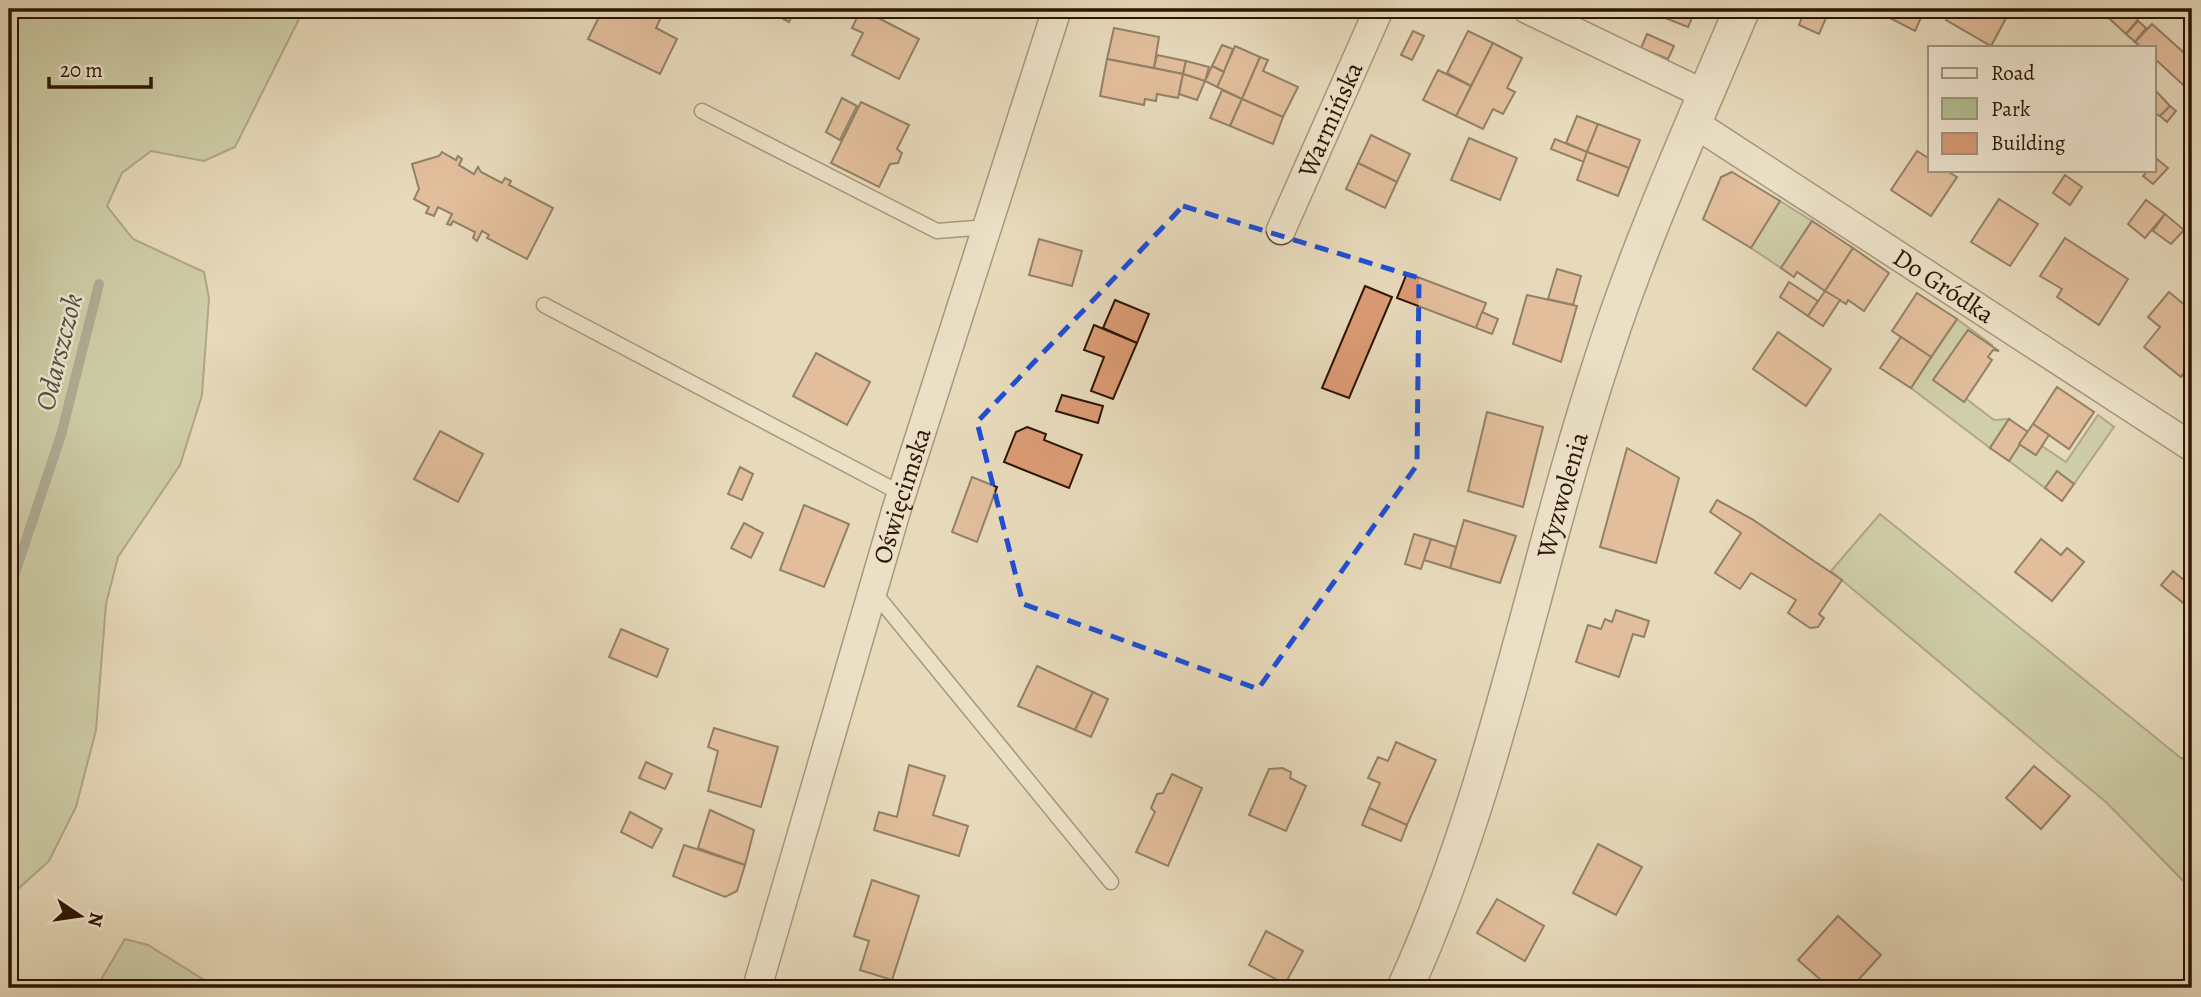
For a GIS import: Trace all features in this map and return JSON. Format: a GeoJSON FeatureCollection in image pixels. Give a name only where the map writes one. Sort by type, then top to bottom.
{"type":"FeatureCollection","features":[{"type":"Feature","properties":{"kind":"street","name":"Oświęcimska"},"geometry":{"type":"LineString","coordinates":[[757,988],[902,494],[1057,9]]}},
{"type":"Feature","properties":{"kind":"street","name":"Warmińska"},"geometry":{"type":"LineString","coordinates":[[1281,230],[1379,9]]}},
{"type":"Feature","properties":{"kind":"street","name":"Do Gródka"},"geometry":{"type":"LineString","coordinates":[[1527,9],[1700,109],[2192,447]]}},
{"type":"Feature","properties":{"kind":"street","name":"Wyzwolenia"},"geometry":{"type":"LineString","coordinates":[[1405,988],[1470,819],[1606,347],[1742,9]]}},
{"type":"Feature","properties":{"kind":"lane"},"geometry":{"type":"LineString","coordinates":[[702,111],[937,231],[988,227]]}},
{"type":"Feature","properties":{"kind":"lane"},"geometry":{"type":"LineString","coordinates":[[544,305],[902,494]]}},
{"type":"Feature","properties":{"kind":"lane"},"geometry":{"type":"LineString","coordinates":[[873,591],[1111,882]]}},
{"type":"Feature","properties":{"kind":"highlighted area"},"geometry":{"type":"Polygon","coordinates":[[[1183,206],[1419,278],[1417,465],[1258,689],[1023,604],[977,422],[1183,206]]]}},
{"type":"Feature","properties":{"kind":"green space"},"geometry":{"type":"Polygon","coordinates":[[[9,9],[304,9],[235,147],[204,161],[151,151],[122,173],[107,206],[133,239],[204,272],[209,298],[202,395],[180,465],[118,557],[106,604],[96,730],[76,807],[49,861],[17,890],[9,904],[9,9]]]}},
{"type":"Feature","properties":{"kind":"green space"},"geometry":{"type":"Polygon","coordinates":[[[1780,201],[1812,221],[1781,268],[1751,248],[1780,201]]]}},
{"type":"Feature","properties":{"kind":"green space"},"geometry":{"type":"Polygon","coordinates":[[[1957,319],[1992,345],[1960,394],[1994,420],[2009,419],[1990,448],[1911,388],[1957,319]]]}},
{"type":"Feature","properties":{"kind":"green space"},"geometry":{"type":"Polygon","coordinates":[[[2098,415],[2114,427],[2074,484],[2057,472],[2045,488],[2009,461],[2019,444],[2035,455],[2042,446],[2066,462],[2098,415]]]}},
{"type":"Feature","properties":{"kind":"green space"},"geometry":{"type":"Polygon","coordinates":[[[1880,514],[2182,759],[2192,748],[2192,890],[2107,803],[1831,571],[1880,514]]]}},
{"type":"Feature","properties":{"kind":"green space"},"geometry":{"type":"Polygon","coordinates":[[[125,939],[148,945],[217,988],[96,988],[125,939]]]}},
{"type":"Feature","properties":{"kind":"building"},"geometry":{"type":"Polygon","coordinates":[[[603,9],[665,9],[656,28],[677,39],[660,74],[588,39],[603,9]]]}},
{"type":"Feature","properties":{"kind":"building"},"geometry":{"type":"Polygon","coordinates":[[[765,9],[795,9],[789,22],[765,9]]]}},
{"type":"Feature","properties":{"kind":"building"},"geometry":{"type":"Polygon","coordinates":[[[861,9],[919,39],[899,79],[852,55],[863,33],[852,28],[861,9]]]}},
{"type":"Feature","properties":{"kind":"building"},"geometry":{"type":"Polygon","coordinates":[[[1642,9],[1696,9],[1688,27],[1642,9]]]}},
{"type":"Feature","properties":{"kind":"building"},"geometry":{"type":"Polygon","coordinates":[[[1805,9],[1830,9],[1819,34],[1799,25],[1805,9]]]}},
{"type":"Feature","properties":{"kind":"building"},"geometry":{"type":"Polygon","coordinates":[[[1892,9],[1925,9],[1915,31],[1888,17],[1892,9]]]}},
{"type":"Feature","properties":{"kind":"building"},"geometry":{"type":"Polygon","coordinates":[[[1952,9],[2011,9],[1991,46],[1946,20],[1952,9]]]}},
{"type":"Feature","properties":{"kind":"building"},"geometry":{"type":"Polygon","coordinates":[[[2099,9],[2146,9],[2126,34],[2099,9]]]}},
{"type":"Feature","properties":{"kind":"building"},"geometry":{"type":"Polygon","coordinates":[[[2138,21],[2146,28],[2135,42],[2126,34],[2138,21]]]}},
{"type":"Feature","properties":{"kind":"building"},"geometry":{"type":"Polygon","coordinates":[[[2152,24],[2192,60],[2192,93],[2156,60],[2156,46],[2140,46],[2135,42],[2152,24]]]}},
{"type":"Feature","properties":{"kind":"building"},"geometry":{"type":"Polygon","coordinates":[[[1114,28],[1159,37],[1154,68],[1107,59],[1114,28]]]}},
{"type":"Feature","properties":{"kind":"building"},"geometry":{"type":"Polygon","coordinates":[[[1413,31],[1424,36],[1412,60],[1401,55],[1413,31]]]}},
{"type":"Feature","properties":{"kind":"building"},"geometry":{"type":"Polygon","coordinates":[[[1468,31],[1493,43],[1471,86],[1447,73],[1468,31]]]}},
{"type":"Feature","properties":{"kind":"building"},"geometry":{"type":"Polygon","coordinates":[[[1647,34],[1674,46],[1668,59],[1641,48],[1647,34]]]}},
{"type":"Feature","properties":{"kind":"building"},"geometry":{"type":"Polygon","coordinates":[[[1493,43],[1522,58],[1507,88],[1515,92],[1503,114],[1493,109],[1483,129],[1456,116],[1493,43]]]}},
{"type":"Feature","properties":{"kind":"building"},"geometry":{"type":"Polygon","coordinates":[[[1222,45],[1233,49],[1224,72],[1212,66],[1222,45]]]}},
{"type":"Feature","properties":{"kind":"building"},"geometry":{"type":"Polygon","coordinates":[[[1235,46],[1260,57],[1242,99],[1217,87],[1235,46]]]}},
{"type":"Feature","properties":{"kind":"building"},"geometry":{"type":"Polygon","coordinates":[[[1157,55],[1186,61],[1183,74],[1154,68],[1157,55]]]}},
{"type":"Feature","properties":{"kind":"building"},"geometry":{"type":"Polygon","coordinates":[[[1260,57],[1268,60],[1263,71],[1298,87],[1283,117],[1242,99],[1260,57]]]}},
{"type":"Feature","properties":{"kind":"building"},"geometry":{"type":"Polygon","coordinates":[[[1107,59],[1183,74],[1178,98],[1157,94],[1156,101],[1145,99],[1144,105],[1100,96],[1107,59]]]}},
{"type":"Feature","properties":{"kind":"building"},"geometry":{"type":"Polygon","coordinates":[[[1186,61],[1209,67],[1205,81],[1183,74],[1186,61]]]}},
{"type":"Feature","properties":{"kind":"building"},"geometry":{"type":"Polygon","coordinates":[[[1212,66],[1224,72],[1217,87],[1205,81],[1212,66]]]}},
{"type":"Feature","properties":{"kind":"building"},"geometry":{"type":"Polygon","coordinates":[[[1438,70],[1471,86],[1456,116],[1423,100],[1438,70]]]}},
{"type":"Feature","properties":{"kind":"building"},"geometry":{"type":"Polygon","coordinates":[[[1183,74],[1205,81],[1197,100],[1179,94],[1183,74]]]}},
{"type":"Feature","properties":{"kind":"building"},"geometry":{"type":"Polygon","coordinates":[[[1222,90],[1242,99],[1230,126],[1210,118],[1222,90]]]}},
{"type":"Feature","properties":{"kind":"building"},"geometry":{"type":"Polygon","coordinates":[[[2156,91],[2170,106],[2160,116],[2156,114],[2156,91]]]}},
{"type":"Feature","properties":{"kind":"building"},"geometry":{"type":"Polygon","coordinates":[[[842,98],[857,106],[840,140],[826,132],[842,98]]]}},
{"type":"Feature","properties":{"kind":"building"},"geometry":{"type":"Polygon","coordinates":[[[1242,99],[1283,117],[1273,144],[1230,126],[1242,99]]]}},
{"type":"Feature","properties":{"kind":"building"},"geometry":{"type":"Polygon","coordinates":[[[861,102],[909,125],[897,149],[902,153],[898,163],[890,164],[879,187],[831,163],[861,102]]]}},
{"type":"Feature","properties":{"kind":"building"},"geometry":{"type":"Polygon","coordinates":[[[2170,106],[2176,111],[2167,122],[2160,116],[2170,106]]]}},
{"type":"Feature","properties":{"kind":"building"},"geometry":{"type":"Polygon","coordinates":[[[1577,116],[1598,124],[1587,152],[1566,143],[1577,116]]]}},
{"type":"Feature","properties":{"kind":"building"},"geometry":{"type":"Polygon","coordinates":[[[1598,124],[1640,140],[1629,168],[1587,152],[1598,124]]]}},
{"type":"Feature","properties":{"kind":"building"},"geometry":{"type":"Polygon","coordinates":[[[1371,135],[1410,154],[1397,182],[1358,163],[1371,135]]]}},
{"type":"Feature","properties":{"kind":"building"},"geometry":{"type":"Polygon","coordinates":[[[1469,138],[1517,158],[1500,200],[1451,180],[1469,138]]]}},
{"type":"Feature","properties":{"kind":"building"},"geometry":{"type":"Polygon","coordinates":[[[1555,139],[1587,152],[1584,162],[1551,149],[1555,139]]]}},
{"type":"Feature","properties":{"kind":"building"},"geometry":{"type":"Polygon","coordinates":[[[1917,151],[1928,158],[1928,172],[1948,172],[1957,177],[1931,216],[1891,190],[1917,151]]]}},
{"type":"Feature","properties":{"kind":"building"},"geometry":{"type":"Polygon","coordinates":[[[442,152],[456,160],[458,156],[462,159],[459,165],[474,174],[478,167],[481,172],[502,183],[505,178],[511,181],[509,185],[553,208],[527,259],[487,238],[489,235],[482,231],[477,241],[473,238],[475,232],[453,221],[451,225],[447,224],[452,214],[438,207],[434,216],[426,213],[429,207],[414,199],[419,189],[412,164],[439,156],[442,152]]]}},
{"type":"Feature","properties":{"kind":"building"},"geometry":{"type":"Polygon","coordinates":[[[1587,152],[1629,168],[1618,196],[1577,180],[1587,152]]]}},
{"type":"Feature","properties":{"kind":"building"},"geometry":{"type":"Polygon","coordinates":[[[2157,159],[2168,168],[2153,184],[2143,176],[2146,172],[2156,172],[2157,159]]]}},
{"type":"Feature","properties":{"kind":"building"},"geometry":{"type":"Polygon","coordinates":[[[1358,163],[1397,182],[1385,208],[1346,189],[1358,163]]]}},
{"type":"Feature","properties":{"kind":"building"},"geometry":{"type":"Polygon","coordinates":[[[1732,172],[1780,201],[1751,248],[1703,219],[1721,177],[1732,172]]]}},
{"type":"Feature","properties":{"kind":"building"},"geometry":{"type":"Polygon","coordinates":[[[2065,175],[2082,187],[2070,205],[2053,193],[2065,175]]]}},
{"type":"Feature","properties":{"kind":"building"},"geometry":{"type":"Polygon","coordinates":[[[1999,199],[2038,224],[2010,266],[1971,242],[1999,199]]]}},
{"type":"Feature","properties":{"kind":"building"},"geometry":{"type":"Polygon","coordinates":[[[2146,200],[2165,214],[2145,238],[2128,224],[2146,200]]]}},
{"type":"Feature","properties":{"kind":"building"},"geometry":{"type":"Polygon","coordinates":[[[2165,214],[2184,230],[2171,244],[2153,231],[2165,214]]]}},
{"type":"Feature","properties":{"kind":"building"},"geometry":{"type":"Polygon","coordinates":[[[1812,221],[1853,248],[1825,291],[1797,272],[1794,277],[1781,268],[1812,221]]]}},
{"type":"Feature","properties":{"kind":"building"},"geometry":{"type":"Polygon","coordinates":[[[2065,238],[2128,279],[2099,325],[2057,297],[2062,289],[2040,276],[2065,238]]]}},
{"type":"Feature","properties":{"kind":"building"},"geometry":{"type":"Polygon","coordinates":[[[1039,239],[1082,251],[1072,286],[1029,275],[1039,239]]]}},
{"type":"Feature","properties":{"kind":"building"},"geometry":{"type":"Polygon","coordinates":[[[1853,248],[1889,273],[1864,311],[1848,300],[1846,304],[1825,291],[1853,248]]]}},
{"type":"Feature","properties":{"kind":"building"},"geometry":{"type":"Polygon","coordinates":[[[1557,269],[1581,276],[1573,305],[1548,299],[1557,269]]]}},
{"type":"Feature","properties":{"kind":"building"},"geometry":{"type":"Polygon","coordinates":[[[1407,273],[1486,303],[1476,328],[1397,298],[1407,273]]]}},
{"type":"Feature","properties":{"kind":"building"},"geometry":{"type":"Polygon","coordinates":[[[1789,282],[1818,301],[1808,316],[1780,297],[1789,282]]]}},
{"type":"Feature","properties":{"kind":"building"},"geometry":{"type":"Polygon","coordinates":[[[1365,286],[1392,297],[1349,398],[1322,388],[1365,286]]]}},
{"type":"Feature","properties":{"kind":"building"},"geometry":{"type":"Polygon","coordinates":[[[1825,291],[1840,300],[1823,326],[1808,316],[1825,291]]]}},
{"type":"Feature","properties":{"kind":"building"},"geometry":{"type":"Polygon","coordinates":[[[2169,292],[2192,311],[2192,362],[2181,377],[2144,347],[2160,327],[2148,317],[2169,292]]]}},
{"type":"Feature","properties":{"kind":"building"},"geometry":{"type":"Polygon","coordinates":[[[1917,293],[1957,319],[1931,357],[1892,331],[1917,293]]]}},
{"type":"Feature","properties":{"kind":"building"},"geometry":{"type":"Polygon","coordinates":[[[1527,295],[1577,306],[1561,362],[1513,344],[1527,295]]]}},
{"type":"Feature","properties":{"kind":"building"},"geometry":{"type":"Polygon","coordinates":[[[1115,300],[1149,314],[1137,343],[1103,328],[1115,300]]]}},
{"type":"Feature","properties":{"kind":"building"},"geometry":{"type":"Polygon","coordinates":[[[1482,312],[1498,319],[1492,334],[1476,328],[1482,312]]]}},
{"type":"Feature","properties":{"kind":"building"},"geometry":{"type":"Polygon","coordinates":[[[1094,325],[1137,343],[1113,399],[1091,391],[1104,357],[1084,350],[1094,325]]]}},
{"type":"Feature","properties":{"kind":"building"},"geometry":{"type":"Polygon","coordinates":[[[1968,330],[1999,351],[1993,350],[1988,357],[1992,360],[1964,402],[1933,380],[1968,330]]]}},
{"type":"Feature","properties":{"kind":"building"},"geometry":{"type":"Polygon","coordinates":[[[1778,332],[1831,369],[1806,406],[1753,369],[1778,332]]]}},
{"type":"Feature","properties":{"kind":"building"},"geometry":{"type":"Polygon","coordinates":[[[1901,337],[1931,357],[1911,388],[1880,368],[1901,337]]]}},
{"type":"Feature","properties":{"kind":"building"},"geometry":{"type":"Polygon","coordinates":[[[816,353],[870,382],[847,425],[793,396],[816,353]]]}},
{"type":"Feature","properties":{"kind":"building"},"geometry":{"type":"Polygon","coordinates":[[[2057,387],[2094,412],[2069,449],[2033,424],[2057,387]]]}},
{"type":"Feature","properties":{"kind":"building"},"geometry":{"type":"Polygon","coordinates":[[[1062,395],[1103,406],[1098,423],[1056,411],[1062,395]]]}},
{"type":"Feature","properties":{"kind":"building"},"geometry":{"type":"Polygon","coordinates":[[[1487,412],[1543,427],[1523,507],[1468,491],[1487,412]]]}},
{"type":"Feature","properties":{"kind":"building"},"geometry":{"type":"Polygon","coordinates":[[[2009,419],[2028,432],[2009,461],[1990,448],[2009,419]]]}},
{"type":"Feature","properties":{"kind":"building"},"geometry":{"type":"Polygon","coordinates":[[[2033,424],[2049,435],[2036,455],[2019,444],[2033,424]]]}},
{"type":"Feature","properties":{"kind":"building"},"geometry":{"type":"Polygon","coordinates":[[[1027,427],[1046,434],[1044,440],[1082,455],[1069,488],[1004,462],[1016,432],[1027,427]]]}},
{"type":"Feature","properties":{"kind":"building"},"geometry":{"type":"Polygon","coordinates":[[[440,431],[483,454],[458,502],[414,479],[440,431]]]}},
{"type":"Feature","properties":{"kind":"building"},"geometry":{"type":"Polygon","coordinates":[[[1627,448],[1679,478],[1656,563],[1600,547],[1627,448]]]}},
{"type":"Feature","properties":{"kind":"building"},"geometry":{"type":"Polygon","coordinates":[[[740,467],[753,474],[742,500],[728,494],[740,467]]]}},
{"type":"Feature","properties":{"kind":"building"},"geometry":{"type":"Polygon","coordinates":[[[2057,471],[2074,484],[2062,501],[2045,488],[2057,471]]]}},
{"type":"Feature","properties":{"kind":"building"},"geometry":{"type":"Polygon","coordinates":[[[972,477],[997,487],[977,542],[952,532],[972,477]]]}},
{"type":"Feature","properties":{"kind":"building"},"geometry":{"type":"Polygon","coordinates":[[[1717,500],[1752,519],[1842,580],[1819,614],[1824,618],[1818,627],[1810,628],[1788,613],[1796,600],[1751,573],[1740,589],[1715,573],[1741,533],[1710,512],[1717,500]]]}},
{"type":"Feature","properties":{"kind":"building"},"geometry":{"type":"Polygon","coordinates":[[[804,505],[849,524],[824,587],[780,570],[804,505]]]}},
{"type":"Feature","properties":{"kind":"building"},"geometry":{"type":"Polygon","coordinates":[[[1464,520],[1516,536],[1500,583],[1450,568],[1464,520]]]}},
{"type":"Feature","properties":{"kind":"building"},"geometry":{"type":"Polygon","coordinates":[[[744,523],[763,533],[751,558],[731,548],[744,523]]]}},
{"type":"Feature","properties":{"kind":"building"},"geometry":{"type":"Polygon","coordinates":[[[1414,534],[1431,539],[1421,569],[1405,564],[1414,534]]]}},
{"type":"Feature","properties":{"kind":"building"},"geometry":{"type":"Polygon","coordinates":[[[1431,539],[1456,547],[1450,568],[1424,560],[1431,539]]]}},
{"type":"Feature","properties":{"kind":"building"},"geometry":{"type":"Polygon","coordinates":[[[2041,539],[2061,555],[2067,548],[2084,562],[2052,601],[2015,572],[2041,539]]]}},
{"type":"Feature","properties":{"kind":"building"},"geometry":{"type":"Polygon","coordinates":[[[2173,571],[2192,587],[2192,610],[2161,585],[2173,571]]]}},
{"type":"Feature","properties":{"kind":"building"},"geometry":{"type":"Polygon","coordinates":[[[1616,610],[1649,621],[1644,637],[1633,634],[1619,677],[1576,662],[1588,625],[1601,629],[1605,619],[1612,622],[1616,610]]]}},
{"type":"Feature","properties":{"kind":"building"},"geometry":{"type":"Polygon","coordinates":[[[621,629],[668,649],[657,677],[609,657],[621,629]]]}},
{"type":"Feature","properties":{"kind":"building"},"geometry":{"type":"Polygon","coordinates":[[[1037,666],[1093,692],[1075,730],[1018,706],[1037,666]]]}},
{"type":"Feature","properties":{"kind":"building"},"geometry":{"type":"Polygon","coordinates":[[[1093,692],[1108,699],[1091,737],[1075,730],[1093,692]]]}},
{"type":"Feature","properties":{"kind":"building"},"geometry":{"type":"Polygon","coordinates":[[[714,728],[778,747],[761,807],[708,791],[718,751],[708,747],[714,728]]]}},
{"type":"Feature","properties":{"kind":"building"},"geometry":{"type":"Polygon","coordinates":[[[1396,742],[1436,760],[1407,825],[1369,808],[1380,783],[1368,778],[1378,757],[1388,761],[1396,742]]]}},
{"type":"Feature","properties":{"kind":"building"},"geometry":{"type":"Polygon","coordinates":[[[646,762],[672,774],[665,789],[639,778],[646,762]]]}},
{"type":"Feature","properties":{"kind":"building"},"geometry":{"type":"Polygon","coordinates":[[[909,765],[945,776],[933,815],[968,826],[959,856],[874,830],[879,812],[897,817],[909,765]]]}},
{"type":"Feature","properties":{"kind":"building"},"geometry":{"type":"Polygon","coordinates":[[[2034,766],[2070,796],[2041,829],[2006,798],[2034,766]]]}},
{"type":"Feature","properties":{"kind":"building"},"geometry":{"type":"Polygon","coordinates":[[[1282,768],[1291,772],[1290,778],[1306,786],[1286,831],[1249,815],[1269,769],[1282,768]]]}},
{"type":"Feature","properties":{"kind":"building"},"geometry":{"type":"Polygon","coordinates":[[[1172,774],[1202,788],[1168,866],[1136,852],[1155,812],[1151,808],[1157,794],[1163,793],[1172,774]]]}},
{"type":"Feature","properties":{"kind":"building"},"geometry":{"type":"Polygon","coordinates":[[[1369,808],[1407,825],[1401,841],[1362,825],[1369,808]]]}},
{"type":"Feature","properties":{"kind":"building"},"geometry":{"type":"Polygon","coordinates":[[[710,810],[754,830],[745,865],[698,848],[710,810]]]}},
{"type":"Feature","properties":{"kind":"building"},"geometry":{"type":"Polygon","coordinates":[[[630,812],[662,829],[652,848],[621,832],[630,812]]]}},
{"type":"Feature","properties":{"kind":"building"},"geometry":{"type":"Polygon","coordinates":[[[1598,844],[1642,867],[1616,915],[1573,893],[1598,844]]]}},
{"type":"Feature","properties":{"kind":"building"},"geometry":{"type":"Polygon","coordinates":[[[684,845],[745,865],[737,891],[725,897],[673,876],[684,845]]]}},
{"type":"Feature","properties":{"kind":"building"},"geometry":{"type":"Polygon","coordinates":[[[872,880],[919,896],[892,980],[860,970],[869,941],[854,936],[872,880]]]}},
{"type":"Feature","properties":{"kind":"building"},"geometry":{"type":"Polygon","coordinates":[[[1497,899],[1544,926],[1525,961],[1477,933],[1497,899]]]}},
{"type":"Feature","properties":{"kind":"building"},"geometry":{"type":"Polygon","coordinates":[[[1838,916],[1881,955],[1851,988],[1830,988],[1798,960],[1838,916]]]}},
{"type":"Feature","properties":{"kind":"building"},"geometry":{"type":"Polygon","coordinates":[[[1266,931],[1303,951],[1285,984],[1249,965],[1266,931]]]}},
{"type":"Feature","properties":{"kind":"waterway","name":"Odarszczok"},"geometry":{"type":"LineString","coordinates":[[9,591],[61,435],[99,284]]}}]}
